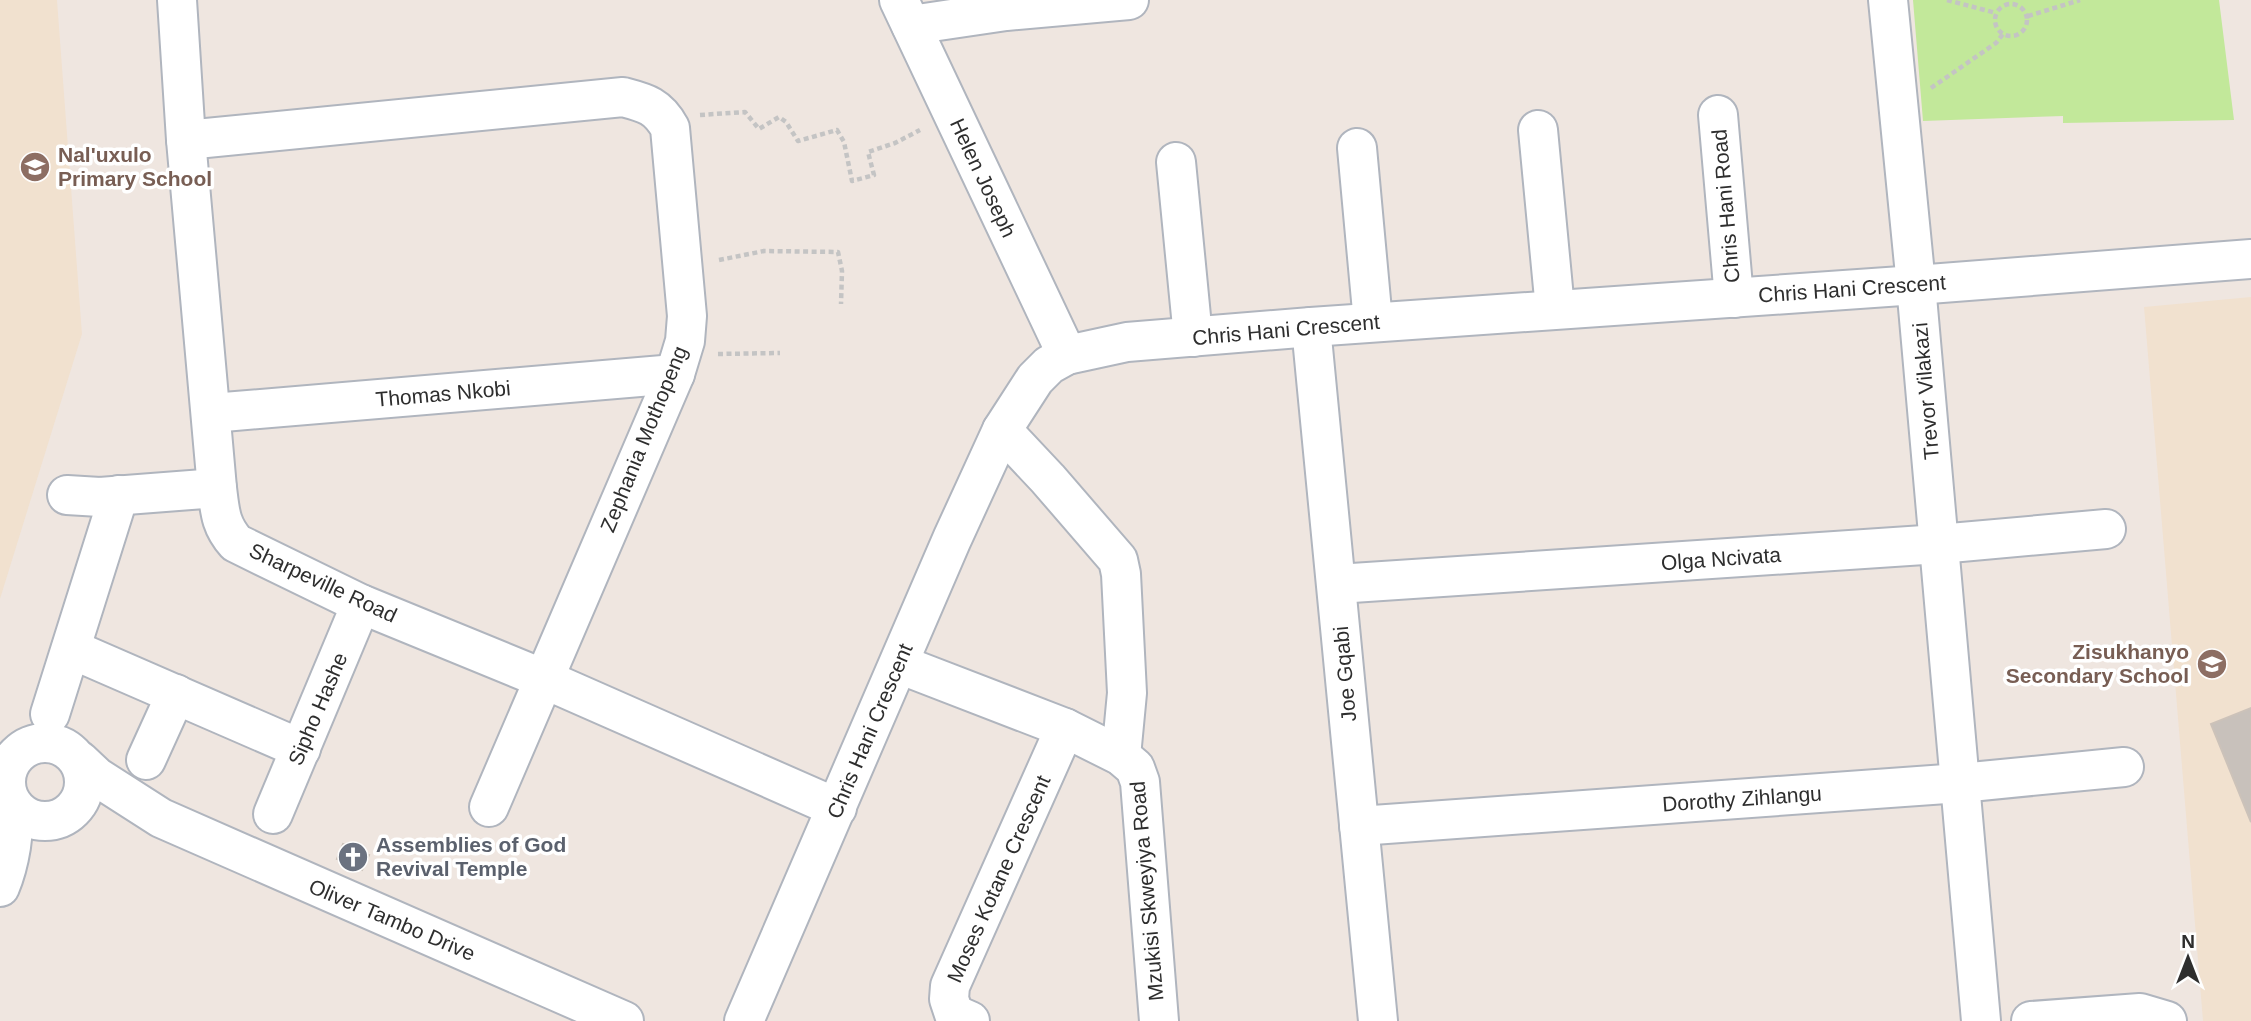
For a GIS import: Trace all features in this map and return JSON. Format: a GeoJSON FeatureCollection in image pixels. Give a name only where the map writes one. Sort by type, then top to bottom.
{"type":"FeatureCollection","features":[{"type":"Feature","properties":{"kind":"street","name":"Sharpeville Road"},"geometry":{"type":"LineString","coordinates":[[177,0],[186,140],[217,488],[222,524],[236,543],[361,604],[544,679],[837,808]]}},
{"type":"Feature","properties":{"kind":"street"},"geometry":{"type":"LineString","coordinates":[[905,13],[994,12],[1075,2],[1129,0]]}},
{"type":"Feature","properties":{"kind":"street","name":"Trevor Vilakazi"},"geometry":{"type":"LineString","coordinates":[[1888,0],[1900,103],[1981,1021]]}},
{"type":"Feature","properties":{"kind":"street","name":"Helen Joseph"},"geometry":{"type":"LineString","coordinates":[[905,13],[1068,355]]}},
{"type":"Feature","properties":{"kind":"street"},"geometry":{"type":"LineString","coordinates":[[186,140],[623,97],[645,103],[663,114],[670,128]]}},
{"type":"Feature","properties":{"kind":"street","name":"Chris Hani Road"},"geometry":{"type":"LineString","coordinates":[[1718,115],[1734,298]]}},
{"type":"Feature","properties":{"kind":"street","name":"Zephania Mothopeng"},"geometry":{"type":"LineString","coordinates":[[489,807],[679,362],[687,316],[670,128]]}},
{"type":"Feature","properties":{"kind":"street"},"geometry":{"type":"LineString","coordinates":[[1538,130],[1555,309]]}},
{"type":"Feature","properties":{"kind":"street"},"geometry":{"type":"LineString","coordinates":[[1357,148],[1373,322]]}},
{"type":"Feature","properties":{"kind":"street"},"geometry":{"type":"LineString","coordinates":[[1175,162],[1193,337]]}},
{"type":"Feature","properties":{"kind":"street","name":"Chris Hani Crescent"},"geometry":{"type":"LineString","coordinates":[[744,1021],[952,539],[1002,430],[1035,379],[1049,365],[1068,355],[1127,342],[1311,327],[2251,259]]}},
{"type":"Feature","properties":{"kind":"street","name":"Joe Gqabi"},"geometry":{"type":"LineString","coordinates":[[1311,327],[1378,1021]]}},
{"type":"Feature","properties":{"kind":"street","name":"Thomas Nkobi"},"geometry":{"type":"LineString","coordinates":[[212,414],[679,362]]}},
{"type":"Feature","properties":{"kind":"street"},"geometry":{"type":"LineString","coordinates":[[1002,430],[1118,559],[1127,693],[1121,756]]}},
{"type":"Feature","properties":{"kind":"street"},"geometry":{"type":"LineString","coordinates":[[67,495],[100,497],[217,488]]}},
{"type":"Feature","properties":{"kind":"street"},"geometry":{"type":"LineString","coordinates":[[2,882],[14,818],[7,795],[6,778],[11,762],[22,750],[71,649],[119,495]]}},
{"type":"Feature","properties":{"kind":"street","name":"Olga Ncivata"},"geometry":{"type":"LineString","coordinates":[[1337,584],[1939,544],[2105,529]]}},
{"type":"Feature","properties":{"kind":"street","name":"Sipho Hashe"},"geometry":{"type":"LineString","coordinates":[[273,814],[361,604]]}},
{"type":"Feature","properties":{"kind":"street"},"geometry":{"type":"LineString","coordinates":[[71,649],[301,749]]}},
{"type":"Feature","properties":{"kind":"street","name":"Mzukisi Skweyiya Road"},"geometry":{"type":"LineString","coordinates":[[899,664],[1065,729],[1121,756],[1135,768],[1140,782],[1159,1021]]}},
{"type":"Feature","properties":{"kind":"street"},"geometry":{"type":"LineString","coordinates":[[146,760],[176,694]]}},
{"type":"Feature","properties":{"kind":"street","name":"Moses Kotane Crescent"},"geometry":{"type":"LineString","coordinates":[[959,1019],[949,999],[954,976],[1065,729]]}},
{"type":"Feature","properties":{"kind":"street"},"geometry":{"type":"LineString","coordinates":[[2,882],[20,855],[79,804],[84,790],[85,775],[80,761],[68,749],[29,732]]}},
{"type":"Feature","properties":{"kind":"street","name":"Oliver Tambo Drive"},"geometry":{"type":"LineString","coordinates":[[80,761],[97,777],[161,818],[624,1021]]}},
{"type":"Feature","properties":{"kind":"street","name":"Dorothy Zihlangu"},"geometry":{"type":"LineString","coordinates":[[1359,826],[1960,783],[2124,767]]}},
{"type":"Feature","properties":{"kind":"street"},"geometry":{"type":"LineString","coordinates":[[7,795],[25,816],[40,821],[62,817]]}},
{"type":"Feature","properties":{"kind":"street","name":"Oliver Tambo Drive"},"geometry":{"type":"LineString","coordinates":[[62,817],[105,813],[161,818]]}},
{"type":"Feature","properties":{"kind":"street"},"geometry":{"type":"LineString","coordinates":[[2031,1021],[2140,1013],[2166,1021]]}},
{"type":"Feature","properties":{"kind":"path"},"geometry":{"type":"LineString","coordinates":[[1947,0],[1996,13]]}},
{"type":"Feature","properties":{"kind":"path"},"geometry":{"type":"LineString","coordinates":[[2028,16],[2080,0]]}},
{"type":"Feature","properties":{"kind":"path"},"geometry":{"type":"LineString","coordinates":[[2006,4],[2019,5],[2028,16],[2026,29],[2016,36],[2003,34],[1995,25],[1996,13],[2006,4]]}},
{"type":"Feature","properties":{"kind":"path"},"geometry":{"type":"LineString","coordinates":[[1900,103],[1923,94],[1996,43],[2003,34]]}},
{"type":"Feature","properties":{"kind":"path"},"geometry":{"type":"LineString","coordinates":[[670,128],[696,115],[723,112],[745,113],[760,129],[779,117],[786,122],[798,141],[837,130],[844,142],[852,181],[874,175],[867,152],[895,143],[952,113]]}},
{"type":"Feature","properties":{"kind":"path"},"geometry":{"type":"LineString","coordinates":[[684,265],[703,264],[764,251],[838,252],[842,271],[841,304]]}},
{"type":"Feature","properties":{"kind":"path"},"geometry":{"type":"LineString","coordinates":[[679,362],[709,354],[780,353]]}},
{"type":"Feature","properties":{"kind":"shaded area","name":"Nal'uxulo Primary School"},"geometry":{"type":"Polygon","coordinates":[[[0,0],[57,0],[82,334],[0,599],[0,0]]]}},
{"type":"Feature","properties":{"kind":"shaded area","name":"Zisukhanyo Secondary School"},"geometry":{"type":"Polygon","coordinates":[[[2251,297],[2251,1021],[2203,1021],[2144,307],[2251,297]]]}},
{"type":"Feature","properties":{"kind":"green space"},"geometry":{"type":"Polygon","coordinates":[[[1913,0],[2219,0],[2234,120],[2063,123],[2063,116],[1923,121],[1913,0]]]}},
{"type":"Feature","properties":{"kind":"building"},"geometry":{"type":"Polygon","coordinates":[[[2251,708],[2251,822],[2211,724],[2251,708]]]}},
{"type":"Feature","properties":{"kind":"building","name":"Assemblies of God Revival Temple"},"geometry":{"type":"Polygon","coordinates":[[[343,844],[369,855],[362,870],[337,859],[343,844]]]}},
{"type":"Feature","properties":{"kind":"place","name":"Nal'uxulo Primary School"},"geometry":{"type":"Point","coordinates":[35,167]}},
{"type":"Feature","properties":{"kind":"place","name":"Zisukhanyo Secondary School"},"geometry":{"type":"Point","coordinates":[2212,664]}},
{"type":"Feature","properties":{"kind":"place","name":"Assemblies of God Revival Temple"},"geometry":{"type":"Point","coordinates":[353,857]}}]}
